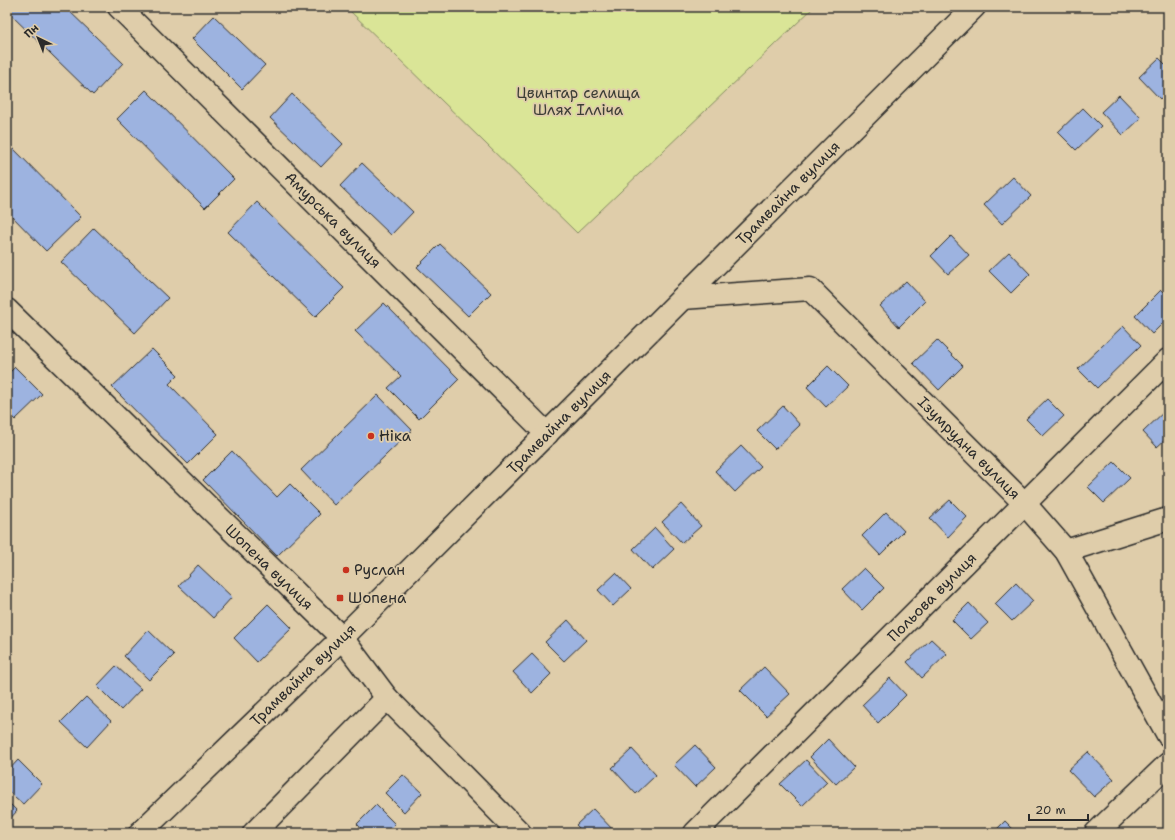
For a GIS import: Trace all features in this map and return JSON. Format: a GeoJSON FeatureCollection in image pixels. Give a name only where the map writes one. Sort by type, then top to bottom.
{"type":"FeatureCollection","features":[{"type":"Feature","properties":{"kind":"street","name":"Амурська вулиця"},"geometry":{"type":"LineString","coordinates":[[119,7],[547,434]]}},
{"type":"Feature","properties":{"kind":"street","name":"Трамвайна вулиця"},"geometry":{"type":"LineString","coordinates":[[140,833],[342,638],[974,7]]}},
{"type":"Feature","properties":{"kind":"street","name":"Ізумрудна вулиця"},"geometry":{"type":"LineString","coordinates":[[682,298],[810,289],[1025,504],[1066,551],[1168,735]]}},
{"type":"Feature","properties":{"kind":"street","name":"Шопена вулиця"},"geometry":{"type":"LineString","coordinates":[[7,310],[342,638],[387,698],[520,833]]}},
{"type":"Feature","properties":{"kind":"street","name":"Польова вулиця"},"geometry":{"type":"LineString","coordinates":[[695,833],[1168,360]]}},
{"type":"Feature","properties":{"kind":"street"},"geometry":{"type":"LineString","coordinates":[[1066,551],[1168,518]]}},
{"type":"Feature","properties":{"kind":"street"},"geometry":{"type":"LineString","coordinates":[[254,833],[387,698]]}},
{"type":"Feature","properties":{"kind":"street"},"geometry":{"type":"LineString","coordinates":[[1096,833],[1168,764]]}},
{"type":"Feature","properties":{"kind":"green space","name":"Цвинтар селища Шлях Ілліча"},"geometry":{"type":"Polygon","coordinates":[[[346,7],[814,7],[577,233],[346,7]]]}},
{"type":"Feature","properties":{"kind":"building"},"geometry":{"type":"Polygon","coordinates":[[[8,7],[65,7],[123,63],[93,95],[7,11],[8,7]]]}},
{"type":"Feature","properties":{"kind":"building"},"geometry":{"type":"Polygon","coordinates":[[[214,16],[265,65],[242,89],[192,39],[214,16]]]}},
{"type":"Feature","properties":{"kind":"building"},"geometry":{"type":"Polygon","coordinates":[[[1159,58],[1168,67],[1168,91],[1160,99],[1139,77],[1159,58]]]}},
{"type":"Feature","properties":{"kind":"building"},"geometry":{"type":"Polygon","coordinates":[[[146,90],[234,179],[205,208],[117,119],[146,90]]]}},
{"type":"Feature","properties":{"kind":"building"},"geometry":{"type":"Polygon","coordinates":[[[292,94],[343,144],[321,167],[270,118],[292,94]]]}},
{"type":"Feature","properties":{"kind":"building"},"geometry":{"type":"Polygon","coordinates":[[[1119,95],[1141,118],[1123,135],[1101,112],[1119,95]]]}},
{"type":"Feature","properties":{"kind":"building"},"geometry":{"type":"Polygon","coordinates":[[[1083,108],[1101,126],[1076,150],[1058,132],[1083,108]]]}},
{"type":"Feature","properties":{"kind":"building"},"geometry":{"type":"Polygon","coordinates":[[[7,142],[81,217],[46,251],[7,211],[7,142]]]}},
{"type":"Feature","properties":{"kind":"building"},"geometry":{"type":"Polygon","coordinates":[[[362,163],[413,212],[391,235],[340,186],[362,163]]]}},
{"type":"Feature","properties":{"kind":"building"},"geometry":{"type":"Polygon","coordinates":[[[1013,177],[1031,196],[1002,224],[984,205],[1013,177]]]}},
{"type":"Feature","properties":{"kind":"building"},"geometry":{"type":"Polygon","coordinates":[[[257,202],[344,288],[315,317],[228,232],[257,202]]]}},
{"type":"Feature","properties":{"kind":"building"},"geometry":{"type":"Polygon","coordinates":[[[94,228],[168,298],[135,333],[61,262],[94,228]]]}},
{"type":"Feature","properties":{"kind":"building"},"geometry":{"type":"Polygon","coordinates":[[[951,236],[969,255],[948,274],[931,256],[951,236]]]}},
{"type":"Feature","properties":{"kind":"building"},"geometry":{"type":"Polygon","coordinates":[[[440,244],[491,293],[468,316],[417,267],[440,244]]]}},
{"type":"Feature","properties":{"kind":"building"},"geometry":{"type":"Polygon","coordinates":[[[1009,252],[1030,274],[1011,293],[989,271],[1009,252]]]}},
{"type":"Feature","properties":{"kind":"building"},"geometry":{"type":"Polygon","coordinates":[[[906,281],[925,301],[899,327],[880,306],[906,281]]]}},
{"type":"Feature","properties":{"kind":"building"},"geometry":{"type":"Polygon","coordinates":[[[1161,290],[1168,297],[1168,318],[1152,334],[1135,316],[1161,290]]]}},
{"type":"Feature","properties":{"kind":"building"},"geometry":{"type":"Polygon","coordinates":[[[384,303],[459,379],[419,419],[388,388],[401,376],[355,331],[384,303]]]}},
{"type":"Feature","properties":{"kind":"building"},"geometry":{"type":"Polygon","coordinates":[[[1123,326],[1141,345],[1097,388],[1078,369],[1123,326]]]}},
{"type":"Feature","properties":{"kind":"building"},"geometry":{"type":"Polygon","coordinates":[[[937,340],[963,366],[939,390],[913,363],[937,340]]]}},
{"type":"Feature","properties":{"kind":"building"},"geometry":{"type":"Polygon","coordinates":[[[152,349],[178,375],[169,384],[218,434],[188,464],[112,387],[152,349]]]}},
{"type":"Feature","properties":{"kind":"building"},"geometry":{"type":"Polygon","coordinates":[[[828,366],[848,386],[826,407],[807,387],[828,366]]]}},
{"type":"Feature","properties":{"kind":"building"},"geometry":{"type":"Polygon","coordinates":[[[15,367],[42,394],[15,420],[7,412],[7,375],[15,367]]]}},
{"type":"Feature","properties":{"kind":"building"},"geometry":{"type":"Polygon","coordinates":[[[378,395],[412,430],[334,505],[301,470],[378,395]]]}},
{"type":"Feature","properties":{"kind":"building"},"geometry":{"type":"Polygon","coordinates":[[[1047,399],[1064,416],[1043,436],[1026,419],[1047,399]]]}},
{"type":"Feature","properties":{"kind":"building"},"geometry":{"type":"Polygon","coordinates":[[[783,406],[800,425],[775,449],[757,431],[783,406]]]}},
{"type":"Feature","properties":{"kind":"building"},"geometry":{"type":"Polygon","coordinates":[[[1168,408],[1168,437],[1157,447],[1143,432],[1168,408]]]}},
{"type":"Feature","properties":{"kind":"building"},"geometry":{"type":"Polygon","coordinates":[[[741,446],[761,467],[735,492],[715,471],[741,446]]]}},
{"type":"Feature","properties":{"kind":"building"},"geometry":{"type":"Polygon","coordinates":[[[232,451],[277,497],[290,484],[320,514],[277,556],[203,480],[232,451]]]}},
{"type":"Feature","properties":{"kind":"building"},"geometry":{"type":"Polygon","coordinates":[[[1114,462],[1130,478],[1104,503],[1088,487],[1114,462]]]}},
{"type":"Feature","properties":{"kind":"building"},"geometry":{"type":"Polygon","coordinates":[[[950,500],[967,517],[948,537],[930,518],[950,500]]]}},
{"type":"Feature","properties":{"kind":"building"},"geometry":{"type":"Polygon","coordinates":[[[681,504],[701,526],[682,543],[662,522],[681,504]]]}},
{"type":"Feature","properties":{"kind":"building"},"geometry":{"type":"Polygon","coordinates":[[[886,512],[904,531],[880,555],[862,536],[886,512]]]}},
{"type":"Feature","properties":{"kind":"building"},"geometry":{"type":"Polygon","coordinates":[[[655,528],[674,549],[652,570],[633,549],[655,528]]]}},
{"type":"Feature","properties":{"kind":"building"},"geometry":{"type":"Polygon","coordinates":[[[198,565],[232,597],[213,618],[179,586],[198,565]]]}},
{"type":"Feature","properties":{"kind":"building"},"geometry":{"type":"Polygon","coordinates":[[[864,568],[884,588],[862,610],[842,589],[864,568]]]}},
{"type":"Feature","properties":{"kind":"building"},"geometry":{"type":"Polygon","coordinates":[[[616,573],[631,589],[613,606],[598,590],[616,573]]]}},
{"type":"Feature","properties":{"kind":"building"},"geometry":{"type":"Polygon","coordinates":[[[1016,583],[1033,601],[1012,621],[995,604],[1016,583]]]}},
{"type":"Feature","properties":{"kind":"building"},"geometry":{"type":"Polygon","coordinates":[[[969,603],[988,623],[971,639],[952,620],[969,603]]]}},
{"type":"Feature","properties":{"kind":"building"},"geometry":{"type":"Polygon","coordinates":[[[268,604],[292,628],[257,662],[234,638],[268,604]]]}},
{"type":"Feature","properties":{"kind":"building"},"geometry":{"type":"Polygon","coordinates":[[[568,620],[586,640],[564,661],[545,642],[568,620]]]}},
{"type":"Feature","properties":{"kind":"building"},"geometry":{"type":"Polygon","coordinates":[[[148,630],[174,655],[149,680],[124,656],[148,630]]]}},
{"type":"Feature","properties":{"kind":"building"},"geometry":{"type":"Polygon","coordinates":[[[931,639],[947,654],[922,678],[907,662],[931,639]]]}},
{"type":"Feature","properties":{"kind":"building"},"geometry":{"type":"Polygon","coordinates":[[[532,654],[551,674],[532,693],[513,672],[532,654]]]}},
{"type":"Feature","properties":{"kind":"building"},"geometry":{"type":"Polygon","coordinates":[[[116,666],[141,689],[121,710],[97,686],[116,666]]]}},
{"type":"Feature","properties":{"kind":"building"},"geometry":{"type":"Polygon","coordinates":[[[764,667],[790,694],[766,716],[740,690],[764,667]]]}},
{"type":"Feature","properties":{"kind":"building"},"geometry":{"type":"Polygon","coordinates":[[[890,678],[906,695],[878,723],[862,705],[890,678]]]}},
{"type":"Feature","properties":{"kind":"building"},"geometry":{"type":"Polygon","coordinates":[[[86,697],[111,721],[87,747],[61,722],[86,697]]]}},
{"type":"Feature","properties":{"kind":"building"},"geometry":{"type":"Polygon","coordinates":[[[828,739],[854,767],[836,784],[810,757],[828,739]]]}},
{"type":"Feature","properties":{"kind":"building"},"geometry":{"type":"Polygon","coordinates":[[[695,745],[716,767],[695,787],[674,765],[695,745]]]}},
{"type":"Feature","properties":{"kind":"building"},"geometry":{"type":"Polygon","coordinates":[[[632,749],[656,775],[636,794],[612,768],[632,749]]]}},
{"type":"Feature","properties":{"kind":"building"},"geometry":{"type":"Polygon","coordinates":[[[1088,752],[1114,779],[1094,797],[1068,770],[1088,752]]]}},
{"type":"Feature","properties":{"kind":"building"},"geometry":{"type":"Polygon","coordinates":[[[18,760],[42,784],[23,804],[7,790],[7,772],[18,760]]]}},
{"type":"Feature","properties":{"kind":"building"},"geometry":{"type":"Polygon","coordinates":[[[806,760],[827,782],[802,806],[780,784],[806,760]]]}},
{"type":"Feature","properties":{"kind":"building"},"geometry":{"type":"Polygon","coordinates":[[[403,775],[422,793],[404,812],[385,793],[403,775]]]}},
{"type":"Feature","properties":{"kind":"building"},"geometry":{"type":"Polygon","coordinates":[[[7,801],[17,811],[7,822],[7,801]]]}},
{"type":"Feature","properties":{"kind":"building"},"geometry":{"type":"Polygon","coordinates":[[[376,805],[395,824],[386,833],[366,833],[357,824],[376,805]]]}},
{"type":"Feature","properties":{"kind":"building"},"geometry":{"type":"Polygon","coordinates":[[[593,809],[616,833],[584,833],[576,825],[593,809]]]}},
{"type":"Feature","properties":{"kind":"building"},"geometry":{"type":"Polygon","coordinates":[[[1005,821],[1017,833],[993,833],[1005,821]]]}},
{"type":"Feature","properties":{"kind":"place","name":"Ніка"},"geometry":{"type":"Point","coordinates":[371,436]}},
{"type":"Feature","properties":{"kind":"place","name":"Руслан"},"geometry":{"type":"Point","coordinates":[346,570]}},
{"type":"Feature","properties":{"kind":"place","name":"Шопена"},"geometry":{"type":"Point","coordinates":[340,598]}}]}
